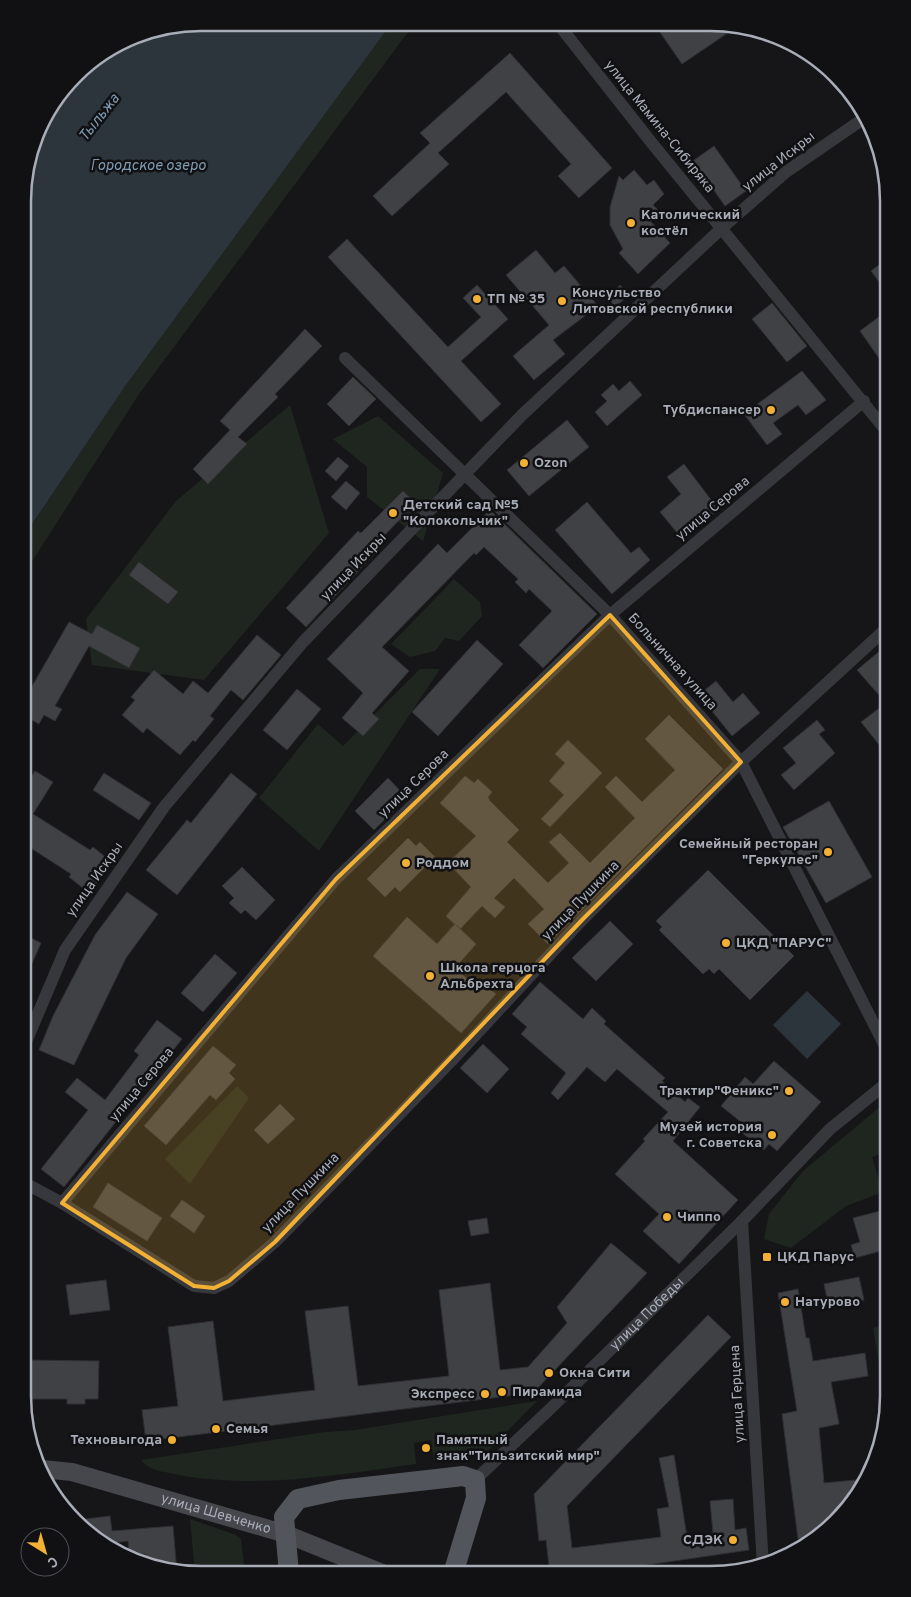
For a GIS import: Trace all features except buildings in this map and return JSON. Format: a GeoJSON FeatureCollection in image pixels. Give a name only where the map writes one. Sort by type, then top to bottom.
{"type":"FeatureCollection","features":[{"type":"Feature","properties":{"kind":"main road","name":"улица Шевченко"},"geometry":{"type":"LineString","coordinates":[[48,1469],[72,1472],[286,1534],[366,1566]]}},
{"type":"Feature","properties":{"kind":"main road"},"geometry":{"type":"LineString","coordinates":[[288,1566],[284,1517],[298,1499],[339,1490],[463,1476],[475,1480],[476,1498],[456,1566]]}},
{"type":"Feature","properties":{"kind":"street","name":"улица Мамина-Сибиряка"},"geometry":{"type":"LineString","coordinates":[[564,31],[651,142],[880,422]]}},
{"type":"Feature","properties":{"kind":"street","name":"улица Искры"},"geometry":{"type":"LineString","coordinates":[[31,1030],[65,950],[164,807],[304,642],[522,416],[722,228],[786,172],[859,121]]}},
{"type":"Feature","properties":{"kind":"street","name":"Больничная улица"},"geometry":{"type":"LineString","coordinates":[[346,358],[610,615],[740,762],[879,1035]]}},
{"type":"Feature","properties":{"kind":"street","name":"улица Серова"},"geometry":{"type":"LineString","coordinates":[[62,1203],[336,879],[610,615],[864,401]]}},
{"type":"Feature","properties":{"kind":"street","name":"улица Пушкина"},"geometry":{"type":"LineString","coordinates":[[62,1203],[194,1286],[214,1288],[229,1281],[288,1228],[457,1055],[583,919],[740,762],[880,635]]}},
{"type":"Feature","properties":{"kind":"street","name":"улица Победы"},"geometry":{"type":"LineString","coordinates":[[475,1480],[742,1221],[830,1130],[879,1089]]}},
{"type":"Feature","properties":{"kind":"street"},"geometry":{"type":"LineString","coordinates":[[31,1186],[62,1203]]}},
{"type":"Feature","properties":{"kind":"street","name":"улица Герцена"},"geometry":{"type":"LineString","coordinates":[[742,1221],[762,1558]]}},
{"type":"Feature","properties":{"kind":"highlighted area"},"geometry":{"type":"Polygon","coordinates":[[[610,615],[741,762],[583,919],[275,1242],[229,1281],[214,1288],[194,1286],[62,1203],[336,879],[610,615]]]}},
{"type":"Feature","properties":{"kind":"shaded area"},"geometry":{"type":"Polygon","coordinates":[[[385,32],[408,32],[139,394],[31,563],[31,526],[126,385],[385,32]]]}},
{"type":"Feature","properties":{"kind":"shaded area"},"geometry":{"type":"Polygon","coordinates":[[[290,405],[329,533],[204,680],[92,665],[86,619],[176,501],[290,405]]]}},
{"type":"Feature","properties":{"kind":"shaded area"},"geometry":{"type":"Polygon","coordinates":[[[378,416],[443,473],[423,541],[367,497],[367,467],[333,439],[378,416]]]}},
{"type":"Feature","properties":{"kind":"shaded area"},"geometry":{"type":"Polygon","coordinates":[[[454,579],[480,602],[482,616],[459,641],[445,638],[435,651],[410,657],[391,644],[454,579]]]}},
{"type":"Feature","properties":{"kind":"shaded area"},"geometry":{"type":"Polygon","coordinates":[[[420,669],[440,669],[319,851],[259,798],[318,724],[343,746],[420,669]]]}},
{"type":"Feature","properties":{"kind":"shaded area"},"geometry":{"type":"Polygon","coordinates":[[[237,1086],[249,1098],[190,1184],[165,1159],[237,1086]]]}},
{"type":"Feature","properties":{"kind":"shaded area"},"geometry":{"type":"Polygon","coordinates":[[[879,1107],[879,1154],[872,1157],[879,1180],[879,1193],[846,1206],[791,1248],[764,1239],[769,1214],[803,1171],[879,1107]]]}},
{"type":"Feature","properties":{"kind":"shaded area"},"geometry":{"type":"Polygon","coordinates":[[[879,1326],[879,1364],[873,1328],[879,1326]]]}},
{"type":"Feature","properties":{"kind":"shaded area"},"geometry":{"type":"Polygon","coordinates":[[[537,1401],[487,1452],[434,1461],[431,1440],[414,1443],[416,1464],[295,1479],[234,1481],[204,1479],[160,1471],[144,1464],[141,1460],[325,1432],[355,1430],[537,1401]]]}},
{"type":"Feature","properties":{"kind":"shaded area"},"geometry":{"type":"Polygon","coordinates":[[[190,1519],[236,1535],[241,1539],[244,1566],[194,1565],[190,1519]]]}},
{"type":"Feature","properties":{"kind":"water","name":"Городское озеро"},"geometry":{"type":"Polygon","coordinates":[[[190,32],[385,32],[126,385],[31,526],[31,201],[37,157],[44,136],[66,98],[89,73],[107,60],[136,44],[157,37],[190,32]]]}},
{"type":"Feature","properties":{"kind":"water"},"geometry":{"type":"Polygon","coordinates":[[[807,991],[841,1024],[807,1059],[773,1025],[807,991]]]}},
{"type":"Feature","properties":{"kind":"place","name":"Католический костёл"},"geometry":{"type":"Point","coordinates":[631,223]}},
{"type":"Feature","properties":{"kind":"place","name":"ТП № 35"},"geometry":{"type":"Point","coordinates":[477,299]}},
{"type":"Feature","properties":{"kind":"place","name":"Консульство Литовской республики"},"geometry":{"type":"Point","coordinates":[562,301]}},
{"type":"Feature","properties":{"kind":"place","name":"Тубдиспансер"},"geometry":{"type":"Point","coordinates":[771,410]}},
{"type":"Feature","properties":{"kind":"place","name":"Ozon"},"geometry":{"type":"Point","coordinates":[524,463]}},
{"type":"Feature","properties":{"kind":"place","name":"Детский сад №5 \"Колокольчик\""},"geometry":{"type":"Point","coordinates":[393,513]}},
{"type":"Feature","properties":{"kind":"place","name":"Семейный ресторан \"Геркулес\""},"geometry":{"type":"Point","coordinates":[828,852]}},
{"type":"Feature","properties":{"kind":"place","name":"Роддом"},"geometry":{"type":"Point","coordinates":[406,863]}},
{"type":"Feature","properties":{"kind":"place","name":"ЦКД \"ПАРУС\""},"geometry":{"type":"Point","coordinates":[726,943]}},
{"type":"Feature","properties":{"kind":"place","name":"Школа герцога Альбрехта"},"geometry":{"type":"Point","coordinates":[430,976]}},
{"type":"Feature","properties":{"kind":"place","name":"Трактир\"Феникс\""},"geometry":{"type":"Point","coordinates":[789,1091]}},
{"type":"Feature","properties":{"kind":"place","name":"Музей история г. Советска"},"geometry":{"type":"Point","coordinates":[772,1135]}},
{"type":"Feature","properties":{"kind":"place","name":"Чиппо"},"geometry":{"type":"Point","coordinates":[667,1217]}},
{"type":"Feature","properties":{"kind":"place","name":"ЦКД Парус"},"geometry":{"type":"Point","coordinates":[767,1257]}},
{"type":"Feature","properties":{"kind":"place","name":"Натурово"},"geometry":{"type":"Point","coordinates":[785,1302]}},
{"type":"Feature","properties":{"kind":"place","name":"Окна Сити"},"geometry":{"type":"Point","coordinates":[549,1373]}},
{"type":"Feature","properties":{"kind":"place","name":"Пирамида"},"geometry":{"type":"Point","coordinates":[502,1392]}},
{"type":"Feature","properties":{"kind":"place","name":"Экспресс"},"geometry":{"type":"Point","coordinates":[485,1394]}},
{"type":"Feature","properties":{"kind":"place","name":"Семья"},"geometry":{"type":"Point","coordinates":[216,1429]}},
{"type":"Feature","properties":{"kind":"place","name":"Техновыгода"},"geometry":{"type":"Point","coordinates":[172,1440]}},
{"type":"Feature","properties":{"kind":"place","name":"Памятный знак\"Тильзитский мир\""},"geometry":{"type":"Point","coordinates":[426,1448]}},
{"type":"Feature","properties":{"kind":"place","name":"СДЭК"},"geometry":{"type":"Point","coordinates":[733,1540]}},
{"type":"Feature","properties":{"kind":"water label","name":"Тыльжа"},"geometry":{"type":"Point","coordinates":[100,118]}}]}
